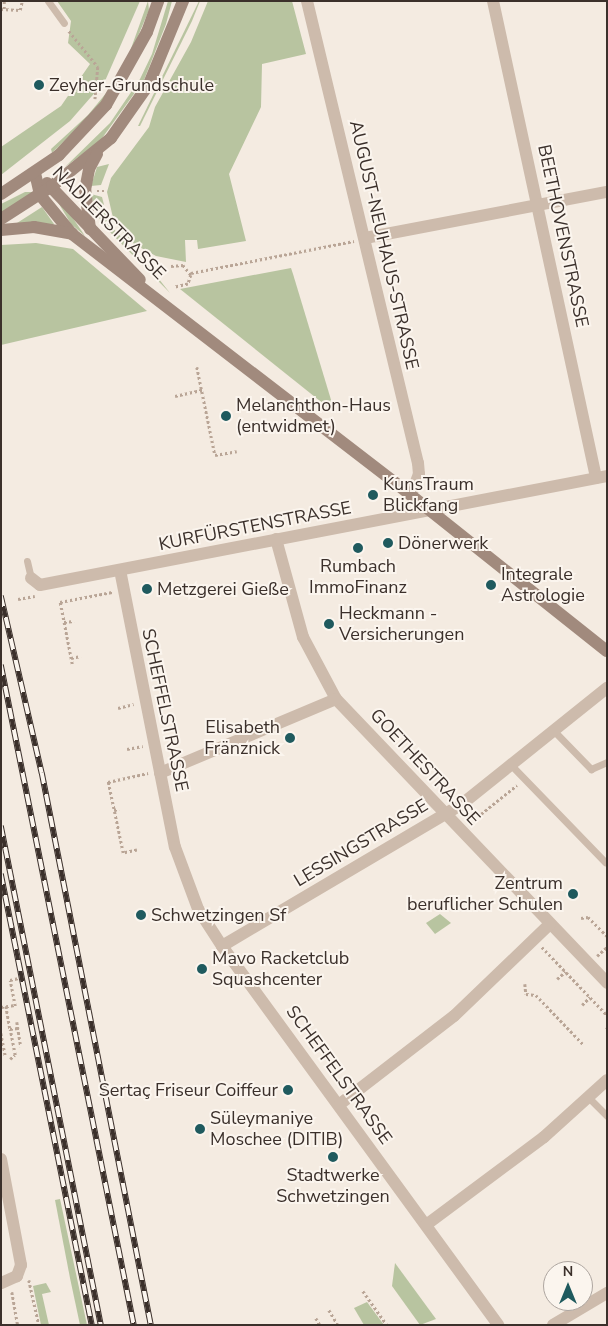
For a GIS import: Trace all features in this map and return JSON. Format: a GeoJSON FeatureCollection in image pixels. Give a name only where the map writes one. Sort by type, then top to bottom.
{"type":"FeatureCollection","features":[{"type":"Feature","properties":{"kind":"street"},"geometry":{"type":"LineString","coordinates":[[1,194],[35,174],[72,143],[106,105],[138,50],[158,1]]}},
{"type":"Feature","properties":{"kind":"street"},"geometry":{"type":"LineString","coordinates":[[90,229],[85,190],[89,169],[100,150],[132,111],[148,84],[183,1]]}},
{"type":"Feature","properties":{"kind":"street","name":"BEETHOVENSTRASSE"},"geometry":{"type":"LineString","coordinates":[[493,1],[601,477]]}},
{"type":"Feature","properties":{"kind":"street","name":"AUGUST-NEUHAUS-STRASSE"},"geometry":{"type":"LineString","coordinates":[[311,2],[418,463],[419,474],[411,495]]}},
{"type":"Feature","properties":{"kind":"street"},"geometry":{"type":"LineString","coordinates":[[1,219],[40,195],[100,150]]}},
{"type":"Feature","properties":{"kind":"street","name":"NADLERSTRASSE"},"geometry":{"type":"LineString","coordinates":[[35,174],[52,186],[90,229],[166,306]]}},
{"type":"Feature","properties":{"kind":"street","name":"NADLERSTRASSE"},"geometry":{"type":"LineString","coordinates":[[35,174],[40,195],[72,234],[411,495],[607,651]]}},
{"type":"Feature","properties":{"kind":"street"},"geometry":{"type":"LineString","coordinates":[[365,238],[607,192]]}},
{"type":"Feature","properties":{"kind":"street"},"geometry":{"type":"LineString","coordinates":[[1,230],[34,227],[72,234]]}},
{"type":"Feature","properties":{"kind":"street","name":"KURFÜRSTENSTRASSE"},"geometry":{"type":"LineString","coordinates":[[31,578],[40,585],[601,477]]}},
{"type":"Feature","properties":{"kind":"street","name":"GOETHESTRASSE"},"geometry":{"type":"LineString","coordinates":[[276,539],[303,637],[336,699],[607,983]]}},
{"type":"Feature","properties":{"kind":"street","name":"SCHEFFELSTRASSE"},"geometry":{"type":"LineString","coordinates":[[120,570],[122,589],[181,870],[200,911],[222,946],[340,1104],[498,1325]]}},
{"type":"Feature","properties":{"kind":"street","name":"LESSINGSTRASSE"},"geometry":{"type":"LineString","coordinates":[[222,946],[462,804],[555,732],[607,688]]}},
{"type":"Feature","properties":{"kind":"street"},"geometry":{"type":"LineString","coordinates":[[160,772],[336,699]]}},
{"type":"Feature","properties":{"kind":"street"},"geometry":{"type":"LineString","coordinates":[[340,1104],[454,1016],[550,924]]}},
{"type":"Feature","properties":{"kind":"street"},"geometry":{"type":"LineString","coordinates":[[426,1225],[544,1137],[607,1080]]}},
{"type":"Feature","properties":{"kind":"street"},"geometry":{"type":"LineString","coordinates":[[1,1159],[20,1265],[19,1273],[6,1282]]}},
{"type":"Feature","properties":{"kind":"street"},"geometry":{"type":"LineString","coordinates":[[553,1325],[607,1293]]}},
{"type":"Feature","properties":{"kind":"lane"},"geometry":{"type":"LineString","coordinates":[[48,1],[64,24]]}},
{"type":"Feature","properties":{"kind":"lane"},"geometry":{"type":"LineString","coordinates":[[27,561],[31,578]]}},
{"type":"Feature","properties":{"kind":"lane"},"geometry":{"type":"LineString","coordinates":[[555,732],[591,770],[607,762]]}},
{"type":"Feature","properties":{"kind":"lane"},"geometry":{"type":"LineString","coordinates":[[512,766],[605,862]]}},
{"type":"Feature","properties":{"kind":"lane"},"geometry":{"type":"LineString","coordinates":[[588,1097],[607,1116]]}},
{"type":"Feature","properties":{"kind":"path"},"geometry":{"type":"LineString","coordinates":[[4,1],[3,9],[20,10],[22,1]]}},
{"type":"Feature","properties":{"kind":"path"},"geometry":{"type":"LineString","coordinates":[[64,24],[98,67],[95,100]]}},
{"type":"Feature","properties":{"kind":"path"},"geometry":{"type":"LineString","coordinates":[[89,106],[100,93]]}},
{"type":"Feature","properties":{"kind":"path"},"geometry":{"type":"LineString","coordinates":[[191,273],[365,238]]}},
{"type":"Feature","properties":{"kind":"path"},"geometry":{"type":"LineString","coordinates":[[171,266],[183,265],[191,273]]}},
{"type":"Feature","properties":{"kind":"path"},"geometry":{"type":"LineString","coordinates":[[175,287],[188,284],[191,273]]}},
{"type":"Feature","properties":{"kind":"path"},"geometry":{"type":"LineString","coordinates":[[197,367],[215,455],[237,451]]}},
{"type":"Feature","properties":{"kind":"path"},"geometry":{"type":"LineString","coordinates":[[174,396],[202,390]]}},
{"type":"Feature","properties":{"kind":"path"},"geometry":{"type":"LineString","coordinates":[[72,664],[60,602],[122,589]]}},
{"type":"Feature","properties":{"kind":"path"},"geometry":{"type":"LineString","coordinates":[[64,622],[74,620]]}},
{"type":"Feature","properties":{"kind":"path"},"geometry":{"type":"LineString","coordinates":[[71,658],[81,656]]}},
{"type":"Feature","properties":{"kind":"path"},"geometry":{"type":"LineString","coordinates":[[118,708],[145,702]]}},
{"type":"Feature","properties":{"kind":"path"},"geometry":{"type":"LineString","coordinates":[[127,749],[154,744]]}},
{"type":"Feature","properties":{"kind":"path"},"geometry":{"type":"LineString","coordinates":[[137,850],[123,853],[108,782],[160,772]]}},
{"type":"Feature","properties":{"kind":"path"},"geometry":{"type":"LineString","coordinates":[[464,818],[470,813],[481,814],[524,779]]}},
{"type":"Feature","properties":{"kind":"path"},"geometry":{"type":"LineString","coordinates":[[114,810],[119,809]]}},
{"type":"Feature","properties":{"kind":"path"},"geometry":{"type":"LineString","coordinates":[[581,918],[588,917],[607,936]]}},
{"type":"Feature","properties":{"kind":"path"},"geometry":{"type":"LineString","coordinates":[[534,939],[607,1015]]}},
{"type":"Feature","properties":{"kind":"path"},"geometry":{"type":"LineString","coordinates":[[558,979],[565,972]]}},
{"type":"Feature","properties":{"kind":"path"},"geometry":{"type":"LineString","coordinates":[[1,1007],[15,1005],[10,980],[19,978]]}},
{"type":"Feature","properties":{"kind":"path"},"geometry":{"type":"LineString","coordinates":[[525,984],[526,994],[536,995],[584,1045]]}},
{"type":"Feature","properties":{"kind":"path"},"geometry":{"type":"LineString","coordinates":[[582,1005],[590,997]]}},
{"type":"Feature","properties":{"kind":"path"},"geometry":{"type":"LineString","coordinates":[[1,1033],[8,1059],[15,1055],[6,1006]]}},
{"type":"Feature","properties":{"kind":"path"},"geometry":{"type":"LineString","coordinates":[[17,1022],[21,1047]]}},
{"type":"Feature","properties":{"kind":"path"},"geometry":{"type":"LineString","coordinates":[[10,1029],[18,1028]]}},
{"type":"Feature","properties":{"kind":"path"},"geometry":{"type":"LineString","coordinates":[[13,1042],[20,1040]]}},
{"type":"Feature","properties":{"kind":"path"},"geometry":{"type":"LineString","coordinates":[[29,1278],[39,1325]]}},
{"type":"Feature","properties":{"kind":"path"},"geometry":{"type":"LineString","coordinates":[[6,1282],[18,1325]]}},
{"type":"Feature","properties":{"kind":"path"},"geometry":{"type":"LineString","coordinates":[[363,1291],[387,1325]]}},
{"type":"Feature","properties":{"kind":"path"},"geometry":{"type":"LineString","coordinates":[[330,1310],[338,1325]]}},
{"type":"Feature","properties":{"kind":"path"},"geometry":{"type":"LineString","coordinates":[[316,1318],[320,1325]]}},
{"type":"Feature","properties":{"kind":"green space"},"geometry":{"type":"Polygon","coordinates":[[[57,1],[140,1],[105,81],[70,121],[1,175],[1,147],[61,106],[90,64],[68,43],[71,21],[57,1]]]}},
{"type":"Feature","properties":{"kind":"green space"},"geometry":{"type":"Polygon","coordinates":[[[148,1],[149,10],[130,55],[108,93],[90,116],[52,153],[51,149],[88,115],[107,92],[129,54],[148,1]]]}},
{"type":"Feature","properties":{"kind":"green space"},"geometry":{"type":"Polygon","coordinates":[[[168,1],[172,1],[166,24],[144,80],[100,141],[65,167],[110,123],[140,79],[152,54],[168,1]]]}},
{"type":"Feature","properties":{"kind":"green space"},"geometry":{"type":"Polygon","coordinates":[[[199,1],[192,21],[140,126],[138,126],[199,1]]]}},
{"type":"Feature","properties":{"kind":"green space"},"geometry":{"type":"Polygon","coordinates":[[[208,1],[292,1],[306,54],[262,64],[261,107],[229,174],[246,241],[198,249],[197,240],[185,240],[186,262],[156,256],[134,244],[114,222],[107,192],[111,178],[149,127],[155,107],[191,42],[208,1]]]}},
{"type":"Feature","properties":{"kind":"green space"},"geometry":{"type":"Polygon","coordinates":[[[109,164],[101,185],[91,186],[97,167],[109,164]]]}},
{"type":"Feature","properties":{"kind":"green space"},"geometry":{"type":"Polygon","coordinates":[[[25,192],[37,192],[1,214],[1,204],[25,192]]]}},
{"type":"Feature","properties":{"kind":"green space"},"geometry":{"type":"Polygon","coordinates":[[[91,194],[102,197],[109,224],[147,264],[170,293],[104,226],[95,211],[91,194]]]}},
{"type":"Feature","properties":{"kind":"green space"},"geometry":{"type":"Polygon","coordinates":[[[56,199],[64,205],[85,236],[71,224],[56,199]]]}},
{"type":"Feature","properties":{"kind":"green space"},"geometry":{"type":"Polygon","coordinates":[[[42,207],[54,224],[52,226],[17,223],[42,207]]]}},
{"type":"Feature","properties":{"kind":"green space"},"geometry":{"type":"Polygon","coordinates":[[[36,243],[73,249],[147,311],[1,345],[1,245],[36,243]]]}},
{"type":"Feature","properties":{"kind":"green space"},"geometry":{"type":"Polygon","coordinates":[[[291,268],[293,274],[335,413],[180,289],[291,268]]]}},
{"type":"Feature","properties":{"kind":"green space"},"geometry":{"type":"Polygon","coordinates":[[[440,914],[451,923],[435,934],[426,923],[440,914]]]}},
{"type":"Feature","properties":{"kind":"green space"},"geometry":{"type":"Polygon","coordinates":[[[60,1199],[87,1325],[80,1325],[55,1200],[60,1199]]]}},
{"type":"Feature","properties":{"kind":"green space"},"geometry":{"type":"Polygon","coordinates":[[[395,1263],[436,1319],[420,1325],[392,1286],[395,1263]]]}},
{"type":"Feature","properties":{"kind":"green space"},"geometry":{"type":"Polygon","coordinates":[[[46,1283],[51,1292],[42,1294],[49,1325],[41,1325],[33,1286],[46,1283]]]}},
{"type":"Feature","properties":{"kind":"green space"},"geometry":{"type":"Polygon","coordinates":[[[367,1302],[384,1325],[364,1325],[354,1308],[367,1302]]]}},
{"type":"Feature","properties":{"kind":"railway"},"geometry":{"type":"LineString","coordinates":[[1,596],[42,773],[151,1325]]}},
{"type":"Feature","properties":{"kind":"railway"},"geometry":{"type":"LineString","coordinates":[[1,665],[134,1325]]}},
{"type":"Feature","properties":{"kind":"railway"},"geometry":{"type":"LineString","coordinates":[[1,826],[101,1325]]}},
{"type":"Feature","properties":{"kind":"railway"},"geometry":{"type":"LineString","coordinates":[[1,874],[92,1325]]}},
{"type":"Feature","properties":{"kind":"place","name":"Zeyher-Grundschule"},"geometry":{"type":"Point","coordinates":[39,85]}},
{"type":"Feature","properties":{"kind":"place","name":"Melanchthon-Haus (entwidmet)"},"geometry":{"type":"Point","coordinates":[226,416]}},
{"type":"Feature","properties":{"kind":"place","name":"KunsTraum Blickfang"},"geometry":{"type":"Point","coordinates":[373,495]}},
{"type":"Feature","properties":{"kind":"place","name":"Dönerwerk"},"geometry":{"type":"Point","coordinates":[388,543]}},
{"type":"Feature","properties":{"kind":"place","name":"Rumbach ImmoFinanz"},"geometry":{"type":"Point","coordinates":[358,548]}},
{"type":"Feature","properties":{"kind":"place","name":"Integrale Astrologie"},"geometry":{"type":"Point","coordinates":[491,585]}},
{"type":"Feature","properties":{"kind":"place","name":"Metzgerei Gieße"},"geometry":{"type":"Point","coordinates":[147,589]}},
{"type":"Feature","properties":{"kind":"place","name":"Heckmann - Versicherungen"},"geometry":{"type":"Point","coordinates":[329,624]}},
{"type":"Feature","properties":{"kind":"place","name":"Elisabeth Fränznick"},"geometry":{"type":"Point","coordinates":[290,738]}},
{"type":"Feature","properties":{"kind":"place","name":"Zentrum beruflicher Schulen"},"geometry":{"type":"Point","coordinates":[573,894]}},
{"type":"Feature","properties":{"kind":"place","name":"Schwetzingen Sf"},"geometry":{"type":"Point","coordinates":[141,915]}},
{"type":"Feature","properties":{"kind":"place","name":"Mavo Racketclub Squashcenter"},"geometry":{"type":"Point","coordinates":[202,969]}},
{"type":"Feature","properties":{"kind":"place","name":"Sertaç Friseur Coiffeur"},"geometry":{"type":"Point","coordinates":[288,1090]}},
{"type":"Feature","properties":{"kind":"place","name":"Süleymaniye Moschee (DITIB)"},"geometry":{"type":"Point","coordinates":[200,1129]}},
{"type":"Feature","properties":{"kind":"place","name":"Stadtwerke Schwetzingen"},"geometry":{"type":"Point","coordinates":[333,1157]}}]}
